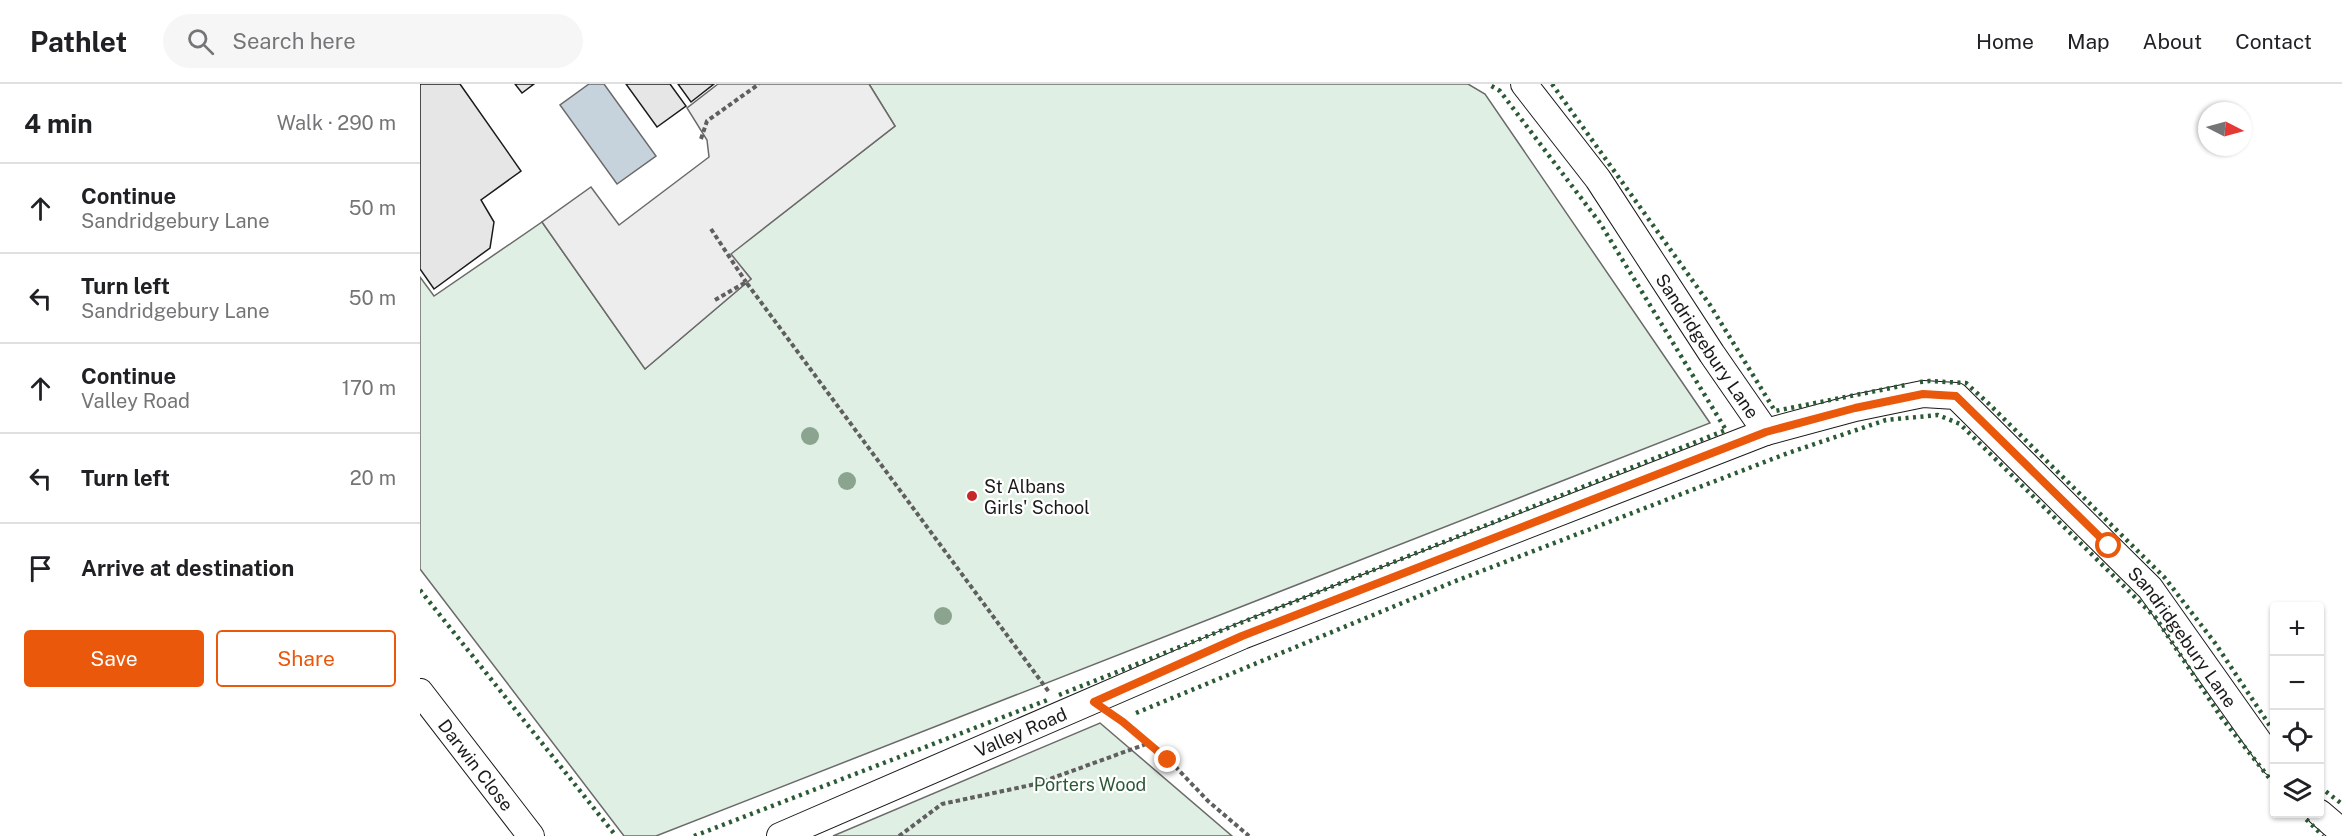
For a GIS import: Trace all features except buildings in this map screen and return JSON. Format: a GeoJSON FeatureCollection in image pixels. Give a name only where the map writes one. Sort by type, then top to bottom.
{"type":"FeatureCollection","features":[{"type":"Feature","properties":{"kind":"street","name":"Sandridgebury Lane"},"geometry":{"type":"LineString","coordinates":[[1524,84],[1598,179],[1712,354],[1766,432],[1855,408],[1923,394],[1956,396],[2150,588],[2270,757]]}},
{"type":"Feature","properties":{"kind":"street","name":"Valley Road"},"geometry":{"type":"LineString","coordinates":[[780,836],[1242,636],[1766,432]]}},
{"type":"Feature","properties":{"kind":"street","name":"Darwin Close"},"geometry":{"type":"LineString","coordinates":[[420,692],[531,836]]}},
{"type":"Feature","properties":{"kind":"street"},"geometry":{"type":"LineString","coordinates":[[2324,817],[2342,832]]}},
{"type":"Feature","properties":{"kind":"path"},"geometry":{"type":"LineString","coordinates":[[701,139],[707,121],[759,84]]}},
{"type":"Feature","properties":{"kind":"path"},"geometry":{"type":"LineString","coordinates":[[711,229],[746,282],[1066,714]]}},
{"type":"Feature","properties":{"kind":"path"},"geometry":{"type":"LineString","coordinates":[[715,300],[746,282]]}},
{"type":"Feature","properties":{"kind":"path"},"geometry":{"type":"LineString","coordinates":[[1094,702],[1149,744],[1249,836]]}},
{"type":"Feature","properties":{"kind":"path"},"geometry":{"type":"LineString","coordinates":[[899,836],[942,804],[1036,784],[1149,744]]}},
{"type":"Feature","properties":{"kind":"green space","name":"St Albans Girls' School"},"geometry":{"type":"Polygon","coordinates":[[[869,84],[1468,84],[1485,94],[1710,423],[656,836],[624,836],[420,569],[420,277],[434,296],[542,222],[645,369],[751,279],[730,254],[895,126],[869,84]]]}},
{"type":"Feature","properties":{"kind":"green space","name":"Porters Wood"},"geometry":{"type":"Polygon","coordinates":[[[1100,723],[1232,836],[833,836],[1100,723]]]}},
{"type":"Feature","properties":{"kind":"shaded area"},"geometry":{"type":"Polygon","coordinates":[[[589,84],[604,84],[656,156],[617,184],[560,105],[589,84]]]}},
{"type":"Feature","properties":{"kind":"shaded area"},"geometry":{"type":"Polygon","coordinates":[[[718,84],[869,84],[895,126],[731,254],[751,279],[645,369],[542,222],[591,187],[619,225],[709,157],[707,140],[687,108],[718,84]]]}},
{"type":"Feature","properties":{"kind":"hedge"},"geometry":{"type":"LineString","coordinates":[[1059,695],[1726,430],[1600,223],[1500,91],[1488,84]]}},
{"type":"Feature","properties":{"kind":"hedge"},"geometry":{"type":"LineString","coordinates":[[1552,84],[1710,305],[1775,411],[1906,385]]}},
{"type":"Feature","properties":{"kind":"hedge"},"geometry":{"type":"LineString","coordinates":[[1920,382],[1966,383],[1988,403],[2165,578],[2215,643],[2270,726]]}},
{"type":"Feature","properties":{"kind":"hedge"},"geometry":{"type":"LineString","coordinates":[[1136,713],[1453,582],[1788,453],[1886,420],[1938,415],[1960,424],[2156,618],[2221,717],[2270,779]]}},
{"type":"Feature","properties":{"kind":"hedge"},"geometry":{"type":"LineString","coordinates":[[420,590],[616,836]]}},
{"type":"Feature","properties":{"kind":"hedge"},"geometry":{"type":"LineString","coordinates":[[694,836],[1050,699]]}},
{"type":"Feature","properties":{"kind":"hedge"},"geometry":{"type":"LineString","coordinates":[[2324,790],[2342,804]]}},
{"type":"Feature","properties":{"kind":"hedge"},"geometry":{"type":"LineString","coordinates":[[2305,818],[2323,836]]}},
{"type":"Feature","properties":{"kind":"place","name":"St Albans Girls' School"},"geometry":{"type":"Point","coordinates":[972,496]}},
{"type":"Feature","properties":{"kind":"route"},"geometry":{"type":"LineString","coordinates":[[1168,760],[1123,722],[1094,702],[1242,636],[1766,432],[1855,408],[1923,394],[1956,396],[2109,546]]}}]}
